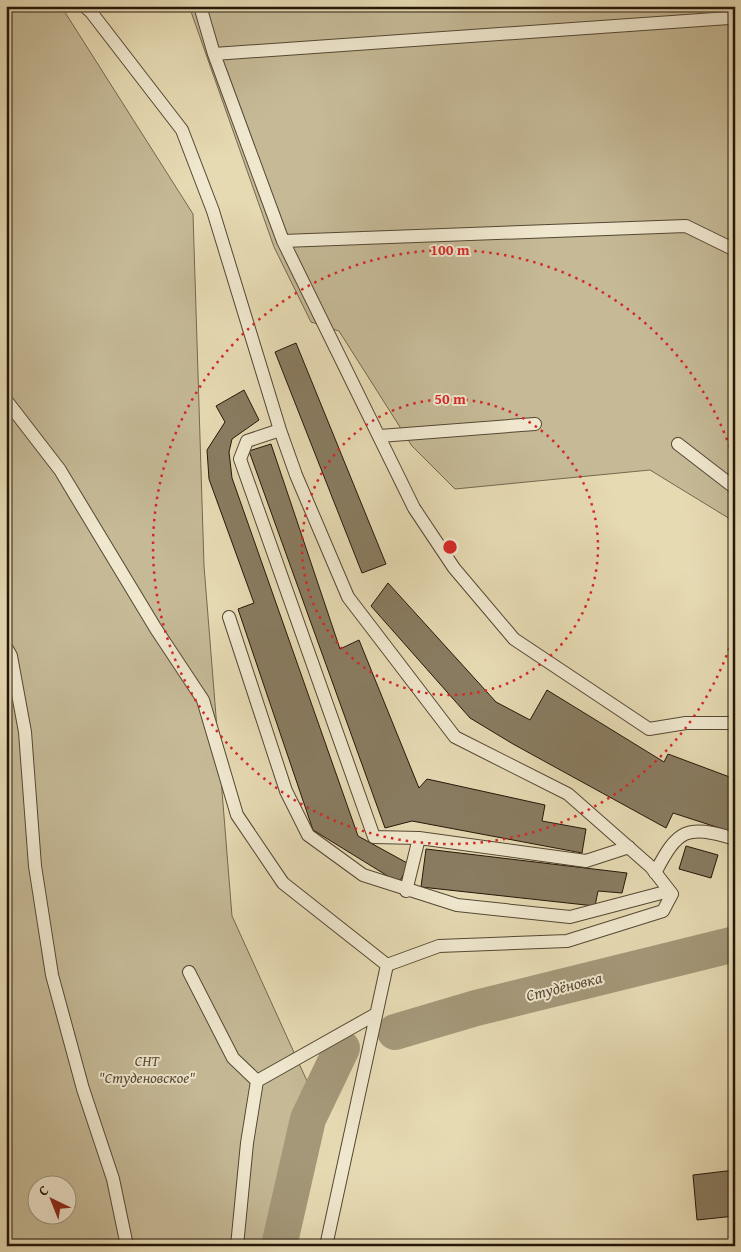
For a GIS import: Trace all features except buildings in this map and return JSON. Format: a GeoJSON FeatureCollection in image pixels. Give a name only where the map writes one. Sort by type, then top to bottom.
{"type":"FeatureCollection","features":[{"type":"Feature","properties":{"kind":"lane"},"geometry":{"type":"LineString","coordinates":[[200,6],[214,54],[283,241],[414,508],[454,568],[514,639],[648,729],[686,723],[735,723]]}},
{"type":"Feature","properties":{"kind":"lane"},"geometry":{"type":"LineString","coordinates":[[89,8],[182,130],[214,211],[280,430],[296,475],[348,597],[455,737],[568,794],[629,846],[672,894],[663,911],[567,941],[439,946],[387,965]]}},
{"type":"Feature","properties":{"kind":"lane"},"geometry":{"type":"LineString","coordinates":[[214,54],[729,18],[735,21]]}},
{"type":"Feature","properties":{"kind":"lane"},"geometry":{"type":"LineString","coordinates":[[283,241],[686,226],[735,250]]}},
{"type":"Feature","properties":{"kind":"lane"},"geometry":{"type":"LineString","coordinates":[[6,400],[60,470],[156,629],[203,700],[237,815],[262,853],[283,883],[387,965]]}},
{"type":"Feature","properties":{"kind":"lane"},"geometry":{"type":"LineString","coordinates":[[380,436],[534,424]]}},
{"type":"Feature","properties":{"kind":"lane"},"geometry":{"type":"LineString","coordinates":[[280,430],[247,441],[240,459],[374,837],[419,838],[586,862],[629,846]]}},
{"type":"Feature","properties":{"kind":"lane"},"geometry":{"type":"LineString","coordinates":[[678,444],[735,488]]}},
{"type":"Feature","properties":{"kind":"lane"},"geometry":{"type":"LineString","coordinates":[[230,617],[286,791],[308,835],[363,875],[406,891],[457,906],[570,918],[669,891]]}},
{"type":"Feature","properties":{"kind":"lane"},"geometry":{"type":"LineString","coordinates":[[6,647],[11,656],[25,732],[35,866],[52,975],[83,1089],[113,1179],[127,1246]]}},
{"type":"Feature","properties":{"kind":"lane"},"geometry":{"type":"LineString","coordinates":[[655,873],[671,843],[686,832],[712,832],[735,839]]}},
{"type":"Feature","properties":{"kind":"lane"},"geometry":{"type":"LineString","coordinates":[[406,891],[419,838]]}},
{"type":"Feature","properties":{"kind":"lane"},"geometry":{"type":"LineString","coordinates":[[326,1246],[387,965]]}},
{"type":"Feature","properties":{"kind":"lane"},"geometry":{"type":"LineString","coordinates":[[189,972],[233,1058],[257,1082]]}},
{"type":"Feature","properties":{"kind":"lane"},"geometry":{"type":"LineString","coordinates":[[257,1082],[376,1014]]}},
{"type":"Feature","properties":{"kind":"lane"},"geometry":{"type":"LineString","coordinates":[[237,1246],[247,1143],[257,1082]]}},
{"type":"Feature","properties":{"kind":"green space","name":"СНТ \"Студеновское\""},"geometry":{"type":"Polygon","coordinates":[[[6,6],[61,6],[193,214],[204,566],[232,916],[312,1092],[264,1246],[6,1246],[6,6]]]}},
{"type":"Feature","properties":{"kind":"green space"},"geometry":{"type":"Polygon","coordinates":[[[189,6],[735,6],[735,522],[650,470],[455,489],[412,446],[339,331],[311,322],[274,247],[189,6]]]}},
{"type":"Feature","properties":{"kind":"waterway","name":"Студёновка"},"geometry":{"type":"LineString","coordinates":[[395,1032],[476,1008],[735,944]]}},
{"type":"Feature","properties":{"kind":"waterway","name":"Студёновка"},"geometry":{"type":"LineString","coordinates":[[279,1246],[308,1119],[342,1048]]}}]}
